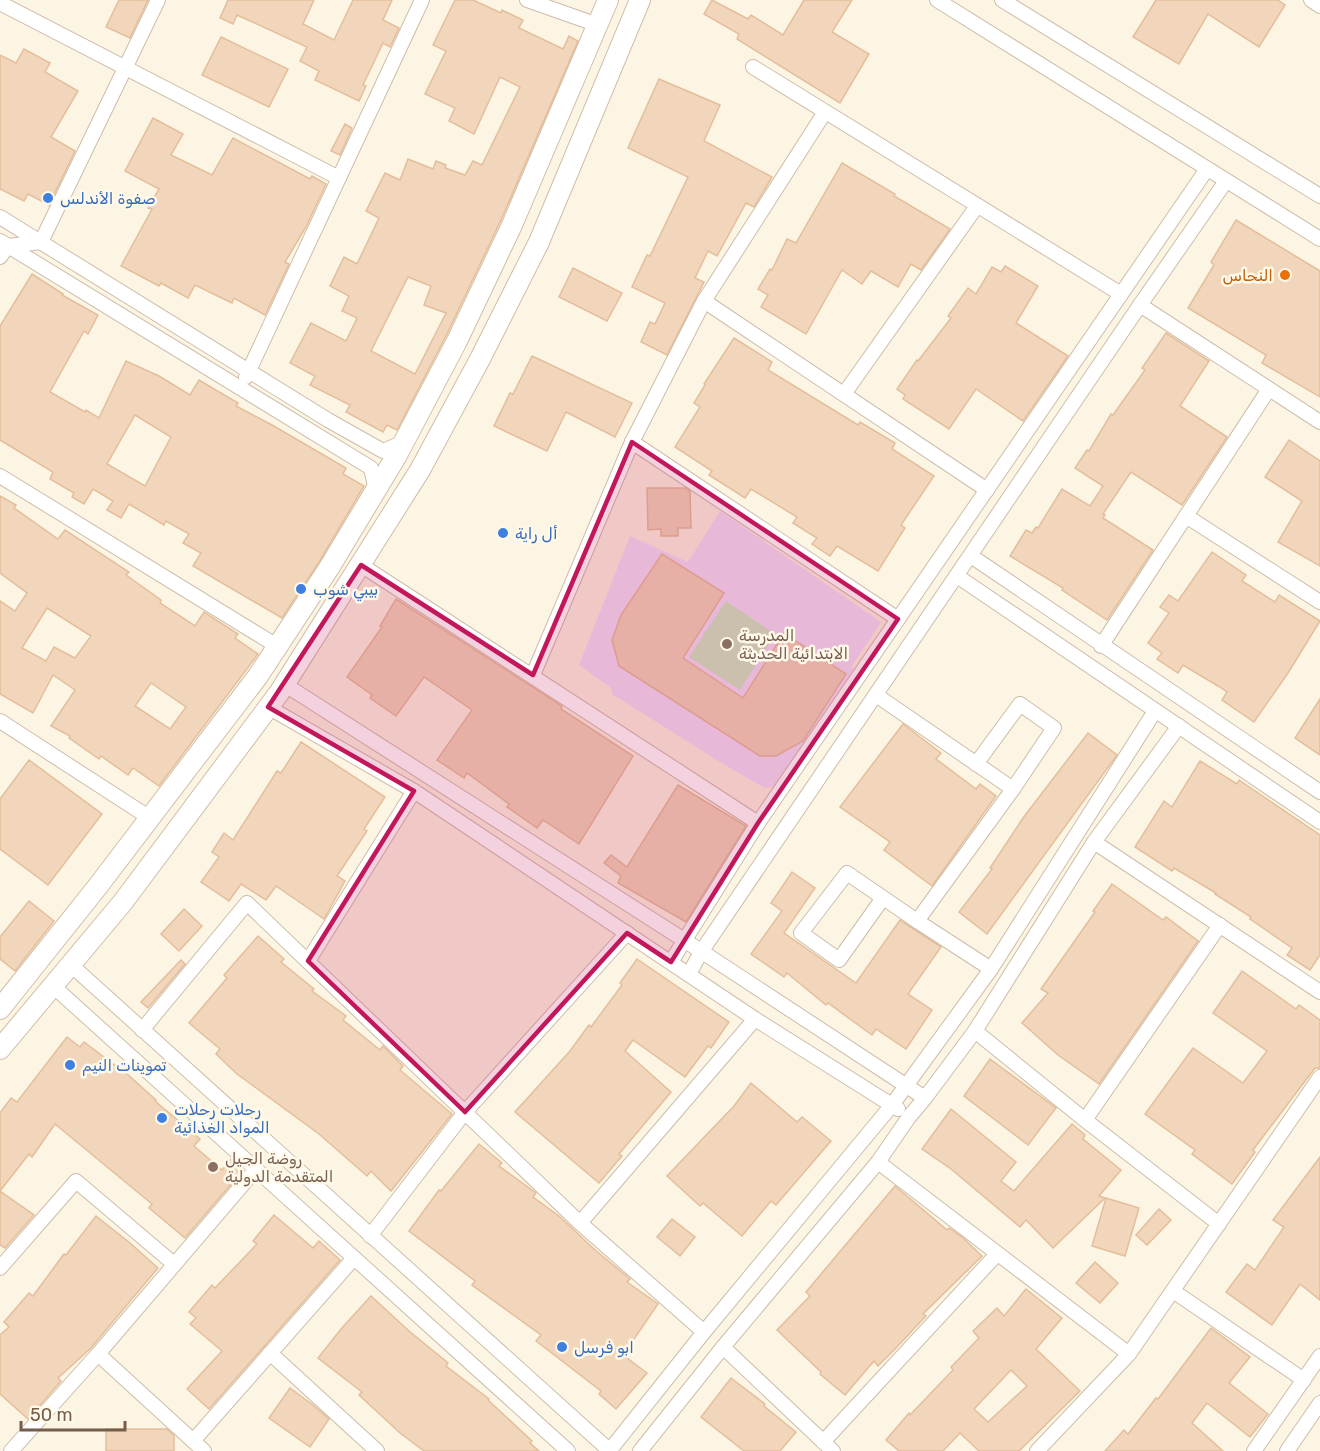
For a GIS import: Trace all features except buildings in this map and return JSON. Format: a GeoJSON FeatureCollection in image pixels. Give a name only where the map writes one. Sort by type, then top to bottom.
{"type":"FeatureCollection","features":[{"type":"Feature","properties":{"kind":"main road"},"geometry":{"type":"LineString","coordinates":[[0,1009],[258,676],[376,490],[457,341],[512,225],[608,0]]}},
{"type":"Feature","properties":{"kind":"main road"},"geometry":{"type":"LineString","coordinates":[[0,1049],[123,902],[268,707],[420,470],[480,359],[539,242],[640,0]]}},
{"type":"Feature","properties":{"kind":"street"},"geometry":{"type":"LineString","coordinates":[[41,242],[158,0]]}},
{"type":"Feature","properties":{"kind":"street"},"geometry":{"type":"LineString","coordinates":[[241,387],[422,0]]}},
{"type":"Feature","properties":{"kind":"street"},"geometry":{"type":"LineString","coordinates":[[527,0],[598,25]]}},
{"type":"Feature","properties":{"kind":"street"},"geometry":{"type":"LineString","coordinates":[[937,0],[1320,239]]}},
{"type":"Feature","properties":{"kind":"street"},"geometry":{"type":"LineString","coordinates":[[1002,0],[1320,196]]}},
{"type":"Feature","properties":{"kind":"street"},"geometry":{"type":"LineString","coordinates":[[1311,0],[1320,6]]}},
{"type":"Feature","properties":{"kind":"street"},"geometry":{"type":"LineString","coordinates":[[0,3],[339,177]]}},
{"type":"Feature","properties":{"kind":"street"},"geometry":{"type":"LineString","coordinates":[[753,67],[1120,294]]}},
{"type":"Feature","properties":{"kind":"street"},"geometry":{"type":"LineString","coordinates":[[533,675],[632,442],[704,301],[825,112]]}},
{"type":"Feature","properties":{"kind":"street"},"geometry":{"type":"LineString","coordinates":[[671,962],[758,823],[1207,169]]}},
{"type":"Feature","properties":{"kind":"street"},"geometry":{"type":"LineString","coordinates":[[689,974],[701,952],[1226,181]]}},
{"type":"Feature","properties":{"kind":"street"},"geometry":{"type":"LineString","coordinates":[[844,394],[977,206]]}},
{"type":"Feature","properties":{"kind":"street"},"geometry":{"type":"LineString","coordinates":[[0,217],[383,452],[404,442]]}},
{"type":"Feature","properties":{"kind":"street"},"geometry":{"type":"LineString","coordinates":[[3,248],[41,242]]}},
{"type":"Feature","properties":{"kind":"street"},"geometry":{"type":"LineString","coordinates":[[3,248],[241,387],[371,468],[376,490]]}},
{"type":"Feature","properties":{"kind":"street"},"geometry":{"type":"LineString","coordinates":[[704,301],[987,490]]}},
{"type":"Feature","properties":{"kind":"street"},"geometry":{"type":"LineString","coordinates":[[1140,305],[1320,422]]}},
{"type":"Feature","properties":{"kind":"street"},"geometry":{"type":"LineString","coordinates":[[1101,646],[1269,389]]}},
{"type":"Feature","properties":{"kind":"street"},"geometry":{"type":"LineString","coordinates":[[632,442],[898,619]]}},
{"type":"Feature","properties":{"kind":"street"},"geometry":{"type":"LineString","coordinates":[[0,476],[277,646]]}},
{"type":"Feature","properties":{"kind":"street"},"geometry":{"type":"LineString","coordinates":[[1186,516],[1320,602]]}},
{"type":"Feature","properties":{"kind":"street"},"geometry":{"type":"LineString","coordinates":[[971,556],[1320,792]]}},
{"type":"Feature","properties":{"kind":"street"},"geometry":{"type":"LineString","coordinates":[[361,565],[758,823]]}},
{"type":"Feature","properties":{"kind":"street"},"geometry":{"type":"LineString","coordinates":[[957,576],[1320,822]]}},
{"type":"Feature","properties":{"kind":"street"},"geometry":{"type":"LineString","coordinates":[[284,684],[684,940],[925,1098]]}},
{"type":"Feature","properties":{"kind":"street"},"geometry":{"type":"LineString","coordinates":[[876,695],[1013,789]]}},
{"type":"Feature","properties":{"kind":"street"},"geometry":{"type":"LineString","coordinates":[[917,921],[1013,789],[1054,728],[1020,704],[976,764]]}},
{"type":"Feature","properties":{"kind":"street"},"geometry":{"type":"LineString","coordinates":[[268,707],[414,791],[754,1018],[909,1117]]}},
{"type":"Feature","properties":{"kind":"street"},"geometry":{"type":"LineString","coordinates":[[71,965],[610,1451],[704,1332],[892,1105],[991,969],[1155,711]]}},
{"type":"Feature","properties":{"kind":"street"},"geometry":{"type":"LineString","coordinates":[[2,725],[150,818]]}},
{"type":"Feature","properties":{"kind":"street"},"geometry":{"type":"LineString","coordinates":[[640,1451],[723,1347],[878,1162],[909,1117],[975,1031],[1094,842],[1179,726]]}},
{"type":"Feature","properties":{"kind":"street"},"geometry":{"type":"LineString","coordinates":[[308,962],[414,791]]}},
{"type":"Feature","properties":{"kind":"street"},"geometry":{"type":"LineString","coordinates":[[1094,842],[1320,992]]}},
{"type":"Feature","properties":{"kind":"street"},"geometry":{"type":"LineString","coordinates":[[883,898],[839,960],[801,933],[846,873],[991,969]]}},
{"type":"Feature","properties":{"kind":"street"},"geometry":{"type":"LineString","coordinates":[[142,1030],[247,903],[580,1223],[704,1332]]}},
{"type":"Feature","properties":{"kind":"street"},"geometry":{"type":"LineString","coordinates":[[1084,1120],[1220,925]]}},
{"type":"Feature","properties":{"kind":"street"},"geometry":{"type":"LineString","coordinates":[[370,1236],[465,1112],[627,933]]}},
{"type":"Feature","properties":{"kind":"street"},"geometry":{"type":"LineString","coordinates":[[53,986],[568,1451]]}},
{"type":"Feature","properties":{"kind":"street"},"geometry":{"type":"LineString","coordinates":[[580,1223],[754,1018]]}},
{"type":"Feature","properties":{"kind":"street"},"geometry":{"type":"LineString","coordinates":[[975,1031],[1084,1120],[1219,1224]]}},
{"type":"Feature","properties":{"kind":"street"},"geometry":{"type":"LineString","coordinates":[[1037,1451],[1129,1354],[1320,1077]]}},
{"type":"Feature","properties":{"kind":"street"},"geometry":{"type":"LineString","coordinates":[[878,1162],[1129,1354]]}},
{"type":"Feature","properties":{"kind":"street"},"geometry":{"type":"LineString","coordinates":[[11,1451],[98,1354],[256,1169]]}},
{"type":"Feature","properties":{"kind":"street"},"geometry":{"type":"LineString","coordinates":[[0,1268],[76,1181],[174,1264]]}},
{"type":"Feature","properties":{"kind":"street"},"geometry":{"type":"LineString","coordinates":[[723,1347],[828,1446],[997,1254]]}},
{"type":"Feature","properties":{"kind":"street"},"geometry":{"type":"LineString","coordinates":[[193,1441],[354,1258]]}},
{"type":"Feature","properties":{"kind":"street"},"geometry":{"type":"LineString","coordinates":[[1173,1291],[1304,1380]]}},
{"type":"Feature","properties":{"kind":"street"},"geometry":{"type":"LineString","coordinates":[[270,1353],[377,1451]]}},
{"type":"Feature","properties":{"kind":"street"},"geometry":{"type":"LineString","coordinates":[[98,1354],[204,1451]]}},
{"type":"Feature","properties":{"kind":"street"},"geometry":{"type":"LineString","coordinates":[[1254,1451],[1320,1356]]}},
{"type":"Feature","properties":{"kind":"street"},"geometry":{"type":"LineString","coordinates":[[1287,1451],[1320,1403]]}},
{"type":"Feature","properties":{"kind":"highlighted area"},"geometry":{"type":"Polygon","coordinates":[[[632,442],[898,619],[758,823],[671,962],[627,933],[465,1112],[308,961],[414,791],[268,707],[361,565],[533,675],[632,442]]]}},
{"type":"Feature","properties":{"kind":"shaded area","name":"المدرسة الابتدائية الحديثة"},"geometry":{"type":"Polygon","coordinates":[[[720,511],[881,622],[851,667],[857,672],[779,785],[765,788],[612,694],[611,688],[579,665],[630,536],[688,562],[720,511]]]}},
{"type":"Feature","properties":{"kind":"green space"},"geometry":{"type":"Polygon","coordinates":[[[726,601],[775,634],[740,690],[689,657],[726,601]]]}},
{"type":"Feature","properties":{"kind":"place","name":"صفوة الأندلس"},"geometry":{"type":"Point","coordinates":[48,198]}},
{"type":"Feature","properties":{"kind":"place","name":"النحاس"},"geometry":{"type":"Point","coordinates":[1285,275]}},
{"type":"Feature","properties":{"kind":"place","name":"أل راية"},"geometry":{"type":"Point","coordinates":[503,533]}},
{"type":"Feature","properties":{"kind":"place","name":"بيبي شوب"},"geometry":{"type":"Point","coordinates":[301,589]}},
{"type":"Feature","properties":{"kind":"place","name":"المدرسة الابتدائية الحديثة"},"geometry":{"type":"Point","coordinates":[727,644]}},
{"type":"Feature","properties":{"kind":"place","name":"تموينات النيم"},"geometry":{"type":"Point","coordinates":[70,1065]}},
{"type":"Feature","properties":{"kind":"place","name":"رحلات رحلات المواد الغذائية"},"geometry":{"type":"Point","coordinates":[162,1118]}},
{"type":"Feature","properties":{"kind":"place","name":"روضة الجيل المتقدمة الدولية"},"geometry":{"type":"Point","coordinates":[213,1167]}},
{"type":"Feature","properties":{"kind":"place","name":"ابو فرسل"},"geometry":{"type":"Point","coordinates":[562,1347]}}]}
